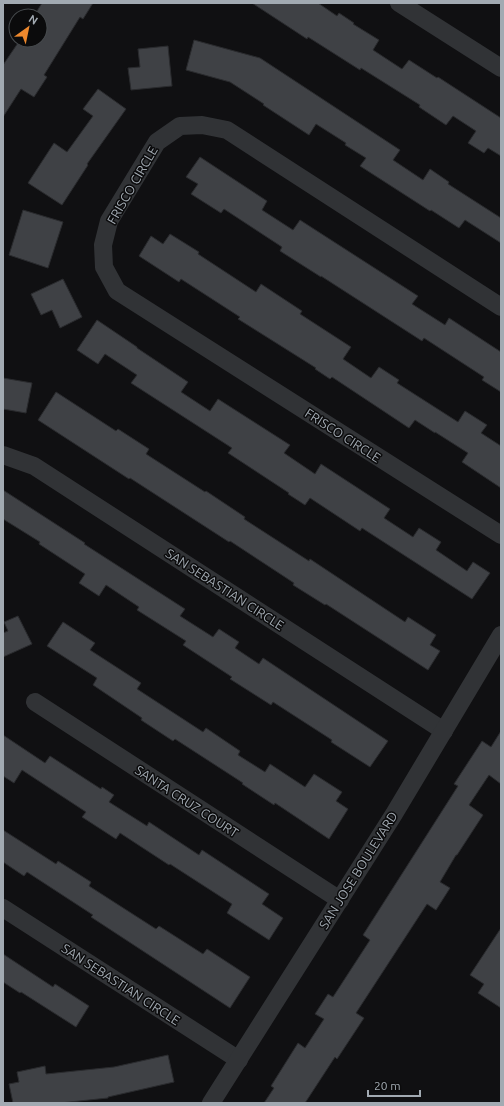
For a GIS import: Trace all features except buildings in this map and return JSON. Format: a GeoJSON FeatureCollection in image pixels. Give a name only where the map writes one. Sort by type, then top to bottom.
{"type":"FeatureCollection","features":[{"type":"Feature","properties":{"kind":"street"},"geometry":{"type":"LineString","coordinates":[[399,3],[501,68]]}},
{"type":"Feature","properties":{"kind":"street","name":"FRISCO CIRCLE"},"geometry":{"type":"LineString","coordinates":[[501,307],[226,130],[202,125],[180,126],[157,142],[109,221],[103,245],[104,267],[117,291],[501,535]]}},
{"type":"Feature","properties":{"kind":"street","name":"SAN SEBASTIAN CIRCLE"},"geometry":{"type":"LineString","coordinates":[[3,455],[34,466],[444,731]]}},
{"type":"Feature","properties":{"kind":"street","name":"SAN JOSE BOULEVARD"},"geometry":{"type":"LineString","coordinates":[[212,1103],[394,814],[501,635]]}},
{"type":"Feature","properties":{"kind":"street","name":"SANTA CRUZ COURT"},"geometry":{"type":"LineString","coordinates":[[35,702],[340,900]]}},
{"type":"Feature","properties":{"kind":"street","name":"SAN SEBASTIAN CIRCLE"},"geometry":{"type":"LineString","coordinates":[[3,908],[238,1060]]}}]}
